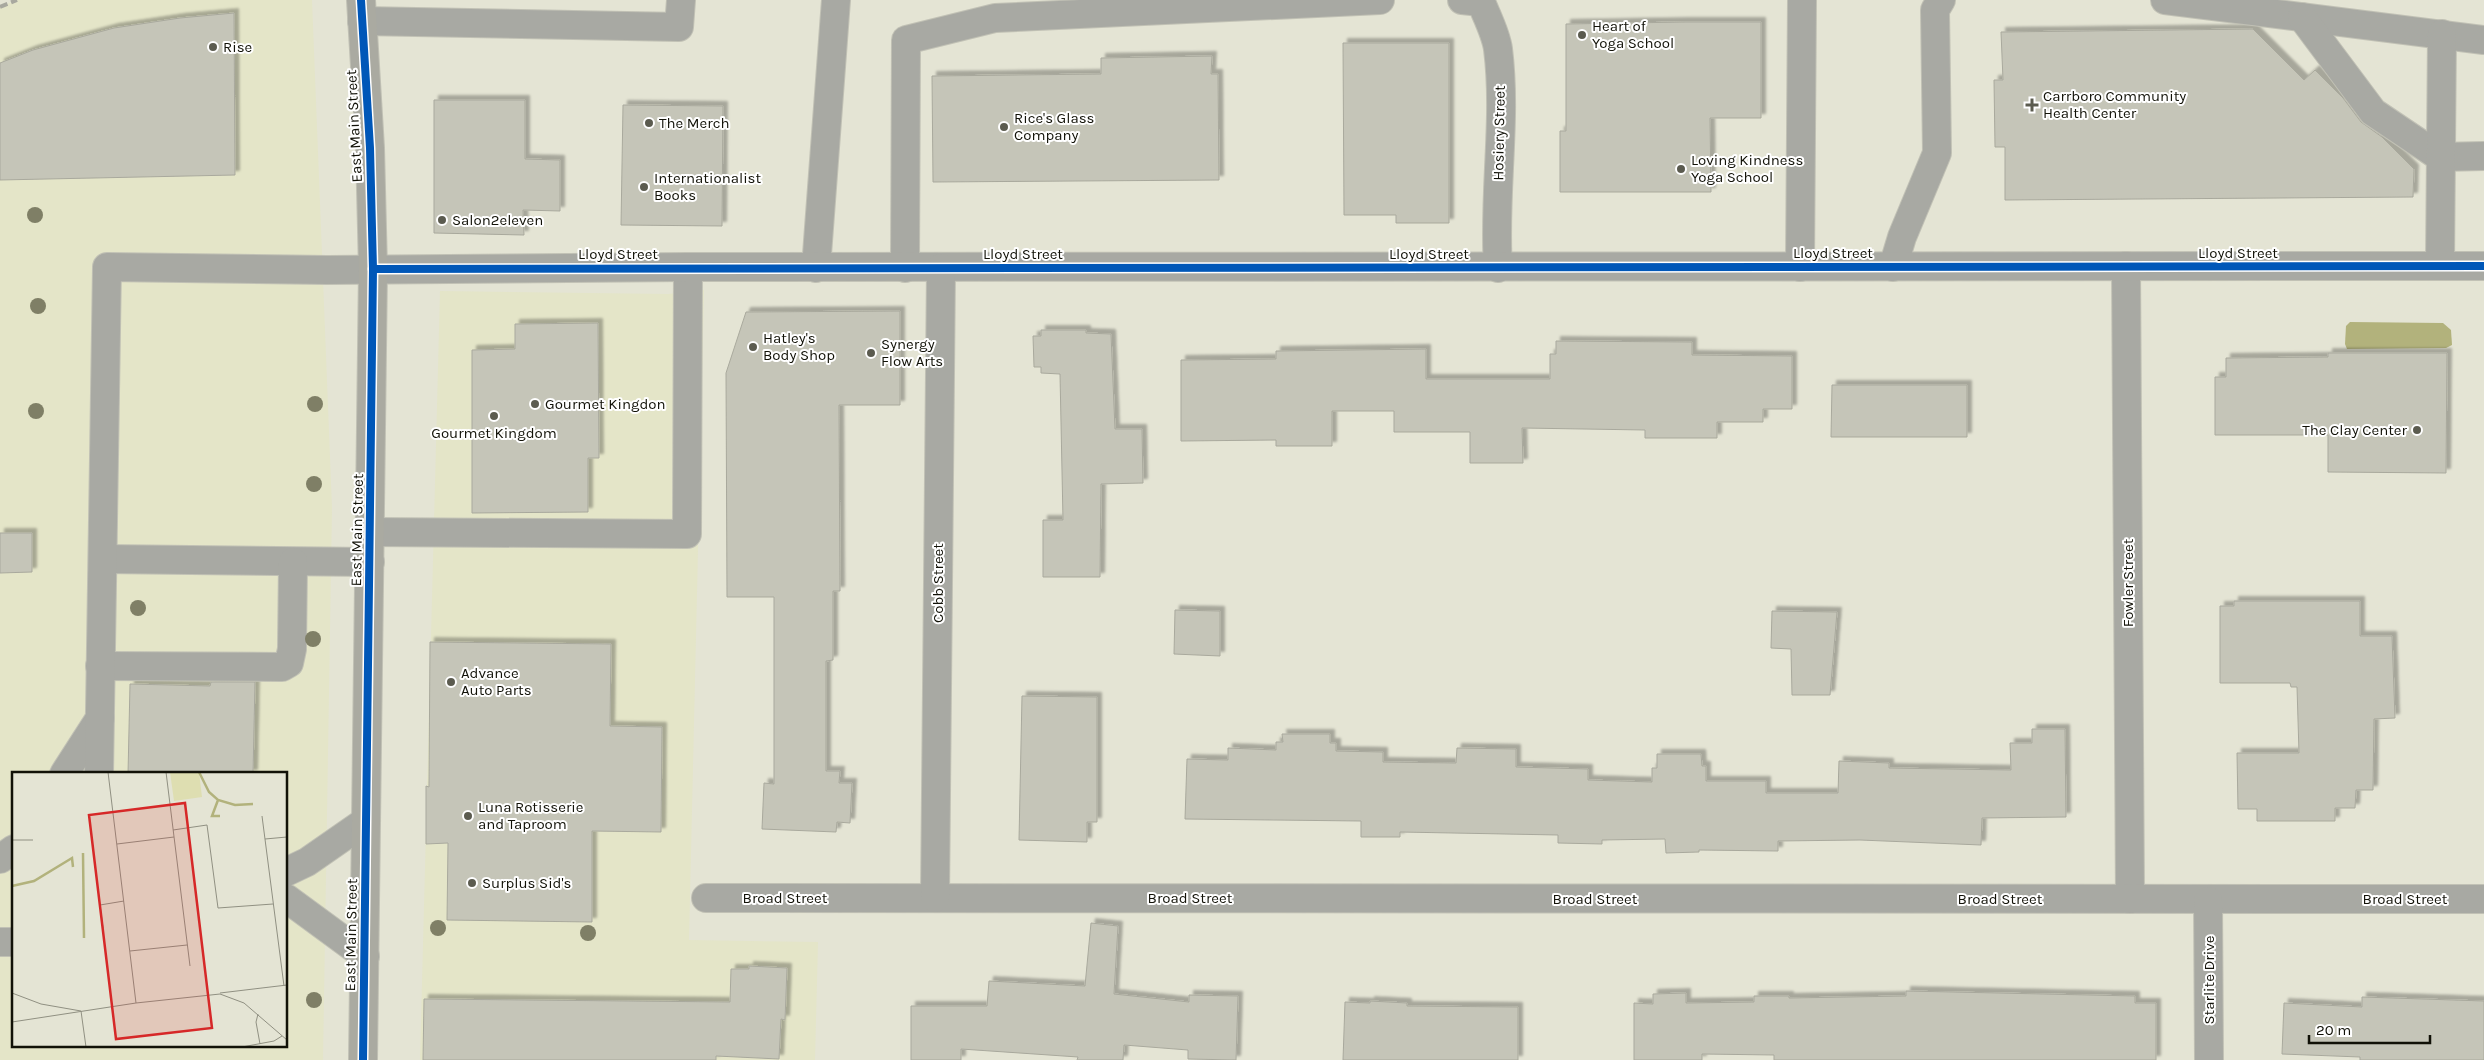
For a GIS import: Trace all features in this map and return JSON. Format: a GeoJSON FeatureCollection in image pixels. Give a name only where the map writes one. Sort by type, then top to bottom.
{"type":"FeatureCollection","features":[{"type":"Feature","properties":{"kind":"main road","name":"East Main Street"},"geometry":{"type":"LineString","coordinates":[[362,10],[370,148],[373,269],[363,1060]]}},
{"type":"Feature","properties":{"kind":"street"},"geometry":{"type":"LineString","coordinates":[[362,10],[679,27],[681,0]]}},
{"type":"Feature","properties":{"kind":"street"},"geometry":{"type":"LineString","coordinates":[[816,268],[836,0]]}},
{"type":"Feature","properties":{"kind":"street"},"geometry":{"type":"LineString","coordinates":[[905,268],[906,40],[995,18],[1380,0]]}},
{"type":"Feature","properties":{"kind":"street"},"geometry":{"type":"LineString","coordinates":[[1800,267],[1802,0]]}},
{"type":"Feature","properties":{"kind":"street"},"geometry":{"type":"LineString","coordinates":[[1894,267],[1902,236],[1937,153],[1935,10],[1941,0]]}},
{"type":"Feature","properties":{"kind":"street"},"geometry":{"type":"LineString","coordinates":[[2165,0],[2484,40]]}},
{"type":"Feature","properties":{"kind":"street","name":"Hosiery Street"},"geometry":{"type":"LineString","coordinates":[[1472,1],[1497,47],[1500,84],[1496,235],[1498,268]]}},
{"type":"Feature","properties":{"kind":"street"},"geometry":{"type":"LineString","coordinates":[[2302,17],[2373,112],[2440,157],[2484,156]]}},
{"type":"Feature","properties":{"kind":"street"},"geometry":{"type":"LineString","coordinates":[[2440,266],[2442,34]]}},
{"type":"Feature","properties":{"kind":"street","name":"Lloyd Street"},"geometry":{"type":"LineString","coordinates":[[102,559],[107,266],[373,269],[2484,266]]}},
{"type":"Feature","properties":{"kind":"street","name":"Fowler Street"},"geometry":{"type":"LineString","coordinates":[[2126,266],[2130,899]]}},
{"type":"Feature","properties":{"kind":"street"},"geometry":{"type":"LineString","coordinates":[[371,532],[687,534],[688,268]]}},
{"type":"Feature","properties":{"kind":"street","name":"Cobb Street"},"geometry":{"type":"LineString","coordinates":[[935,898],[941,268]]}},
{"type":"Feature","properties":{"kind":"street"},"geometry":{"type":"LineString","coordinates":[[99,772],[102,559],[370,562]]}},
{"type":"Feature","properties":{"kind":"street"},"geometry":{"type":"LineString","coordinates":[[100,666],[282,667],[289,663],[292,649],[293,562]]}},
{"type":"Feature","properties":{"kind":"street"},"geometry":{"type":"LineString","coordinates":[[65,772],[100,718]]}},
{"type":"Feature","properties":{"kind":"street"},"geometry":{"type":"LineString","coordinates":[[288,871],[307,862],[366,821]]}},
{"type":"Feature","properties":{"kind":"street"},"geometry":{"type":"LineString","coordinates":[[0,834],[12,843]]}},
{"type":"Feature","properties":{"kind":"street"},"geometry":{"type":"LineString","coordinates":[[0,859],[12,850]]}},
{"type":"Feature","properties":{"kind":"street","name":"Broad Street"},"geometry":{"type":"LineString","coordinates":[[706,898],[2484,900]]}},
{"type":"Feature","properties":{"kind":"street"},"geometry":{"type":"LineString","coordinates":[[288,899],[365,956]]}},
{"type":"Feature","properties":{"kind":"street","name":"Starlite Drive"},"geometry":{"type":"LineString","coordinates":[[2208,901],[2209,1060]]}},
{"type":"Feature","properties":{"kind":"shaded area"},"geometry":{"type":"Polygon","coordinates":[[[17,0],[312,0],[332,508],[323,1060],[0,1060],[0,7],[17,0]]]}},
{"type":"Feature","properties":{"kind":"shaded area"},"geometry":{"type":"Polygon","coordinates":[[[704,290],[689,940],[818,942],[815,1060],[420,1060],[440,291],[668,294],[704,290]]]}},
{"type":"Feature","properties":{"kind":"shaded area"},"geometry":{"type":"Polygon","coordinates":[[[2350,322],[2443,323],[2451,330],[2452,345],[2446,348],[2347,349],[2345,344],[2346,326],[2350,322]]]}},
{"type":"Feature","properties":{"kind":"building"},"geometry":{"type":"Polygon","coordinates":[[[234,13],[235,175],[0,180],[0,63],[33,50],[114,28],[180,18],[234,13]]]}},
{"type":"Feature","properties":{"kind":"building"},"geometry":{"type":"Polygon","coordinates":[[[1761,22],[1761,118],[1710,118],[1711,192],[1560,192],[1560,131],[1566,131],[1566,24],[1761,22]]]}},
{"type":"Feature","properties":{"kind":"building"},"geometry":{"type":"Polygon","coordinates":[[[2253,29],[2304,80],[2315,70],[2343,98],[2361,122],[2382,137],[2414,169],[2413,197],[2005,200],[2005,147],[1995,147],[1994,80],[2003,80],[2001,32],[2253,29]]]}},
{"type":"Feature","properties":{"kind":"building"},"geometry":{"type":"Polygon","coordinates":[[[1343,43],[1449,43],[1449,223],[1396,223],[1396,215],[1344,215],[1343,43]]]}},
{"type":"Feature","properties":{"kind":"building"},"geometry":{"type":"Polygon","coordinates":[[[1212,56],[1211,74],[1218,74],[1219,180],[933,182],[932,76],[1101,74],[1101,58],[1212,56]]]}},
{"type":"Feature","properties":{"kind":"building"},"geometry":{"type":"Polygon","coordinates":[[[434,100],[525,100],[525,159],[560,160],[560,211],[523,210],[524,235],[434,233],[434,100]]]}},
{"type":"Feature","properties":{"kind":"building"},"geometry":{"type":"Polygon","coordinates":[[[623,105],[723,106],[722,226],[621,225],[623,105]]]}},
{"type":"Feature","properties":{"kind":"building"},"geometry":{"type":"Polygon","coordinates":[[[900,311],[900,405],[839,405],[840,591],[833,591],[833,660],[826,661],[826,771],[840,771],[839,783],[852,783],[850,823],[837,822],[836,832],[762,829],[764,783],[774,784],[774,597],[727,597],[726,373],[746,312],[900,311]]]}},
{"type":"Feature","properties":{"kind":"building","name":"Gourmet Kingdon"},"geometry":{"type":"Polygon","coordinates":[[[598,323],[599,458],[588,458],[588,512],[472,513],[472,350],[515,349],[515,324],[598,323]]]}},
{"type":"Feature","properties":{"kind":"building"},"geometry":{"type":"Polygon","coordinates":[[[1041,330],[1086,330],[1086,333],[1111,334],[1115,429],[1142,429],[1143,483],[1101,484],[1100,577],[1043,577],[1043,520],[1063,520],[1060,374],[1041,373],[1041,367],[1034,367],[1033,336],[1041,336],[1041,330]]]}},
{"type":"Feature","properties":{"kind":"building"},"geometry":{"type":"Polygon","coordinates":[[[1556,341],[1692,342],[1692,355],[1792,356],[1792,409],[1763,409],[1763,422],[1717,422],[1717,438],[1645,438],[1645,430],[1522,428],[1523,463],[1470,463],[1470,432],[1394,432],[1394,411],[1332,411],[1332,446],[1276,446],[1276,440],[1181,441],[1181,360],[1276,359],[1276,351],[1426,349],[1426,379],[1550,379],[1550,354],[1556,354],[1556,341]]]}},
{"type":"Feature","properties":{"kind":"building"},"geometry":{"type":"Polygon","coordinates":[[[2328,353],[2447,353],[2446,473],[2328,472],[2328,435],[2215,435],[2215,377],[2226,377],[2226,358],[2328,357],[2328,353]]]}},
{"type":"Feature","properties":{"kind":"building"},"geometry":{"type":"Polygon","coordinates":[[[1832,385],[1967,385],[1967,437],[1831,437],[1832,385]]]}},
{"type":"Feature","properties":{"kind":"building"},"geometry":{"type":"Polygon","coordinates":[[[0,533],[32,533],[32,572],[0,573],[0,533]]]}},
{"type":"Feature","properties":{"kind":"building"},"geometry":{"type":"Polygon","coordinates":[[[2234,601],[2360,601],[2360,636],[2392,636],[2395,718],[2374,719],[2373,790],[2356,790],[2355,808],[2335,808],[2335,821],[2257,821],[2257,809],[2238,809],[2237,753],[2299,753],[2297,687],[2291,687],[2290,683],[2220,683],[2220,606],[2234,606],[2234,601]]]}},
{"type":"Feature","properties":{"kind":"building"},"geometry":{"type":"Polygon","coordinates":[[[1175,610],[1220,611],[1220,656],[1174,654],[1175,610]]]}},
{"type":"Feature","properties":{"kind":"building"},"geometry":{"type":"Polygon","coordinates":[[[1772,611],[1837,612],[1830,695],[1792,695],[1791,649],[1771,648],[1772,611]]]}},
{"type":"Feature","properties":{"kind":"building"},"geometry":{"type":"Polygon","coordinates":[[[430,642],[611,644],[610,726],[662,727],[661,832],[592,831],[592,922],[447,920],[448,843],[426,844],[426,786],[429,787],[430,642]]]}},
{"type":"Feature","properties":{"kind":"building"},"geometry":{"type":"Polygon","coordinates":[[[211,682],[255,682],[253,772],[128,772],[130,684],[210,686],[211,682]]]}},
{"type":"Feature","properties":{"kind":"building"},"geometry":{"type":"Polygon","coordinates":[[[1022,696],[1097,697],[1097,822],[1087,822],[1087,842],[1019,840],[1022,696]]]}},
{"type":"Feature","properties":{"kind":"building"},"geometry":{"type":"Polygon","coordinates":[[[2032,729],[2065,729],[2066,817],[1982,818],[1981,845],[1860,840],[1778,841],[1778,851],[1699,850],[1699,852],[1666,853],[1665,839],[1602,840],[1602,844],[1558,843],[1558,835],[1400,832],[1400,837],[1361,837],[1361,821],[1185,819],[1187,759],[1228,760],[1228,748],[1276,750],[1276,742],[1283,742],[1282,734],[1330,734],[1330,743],[1336,743],[1336,751],[1383,752],[1383,762],[1456,763],[1457,748],[1516,749],[1516,767],[1588,769],[1588,780],[1652,782],[1652,768],[1657,768],[1657,754],[1701,754],[1702,766],[1706,766],[1706,781],[1766,781],[1766,793],[1838,793],[1839,761],[1889,763],[1889,768],[2011,770],[2010,743],[2032,743],[2032,729]]]}},
{"type":"Feature","properties":{"kind":"building"},"geometry":{"type":"Polygon","coordinates":[[[1091,923],[1118,926],[1114,994],[1189,1002],[1189,995],[1238,996],[1236,1060],[1188,1059],[1188,1050],[1124,1045],[1123,1060],[1077,1060],[1078,1057],[961,1049],[961,1060],[911,1060],[911,1006],[987,1006],[989,981],[1085,986],[1091,923]]]}},
{"type":"Feature","properties":{"kind":"building"},"geometry":{"type":"Polygon","coordinates":[[[749,966],[787,968],[785,1020],[781,1019],[779,1059],[716,1056],[716,1060],[423,1060],[424,999],[730,1002],[731,969],[749,969],[749,966]]]}},
{"type":"Feature","properties":{"kind":"building"},"geometry":{"type":"Polygon","coordinates":[[[1906,991],[2135,996],[2135,1003],[2156,1003],[2156,1060],[1774,1060],[1774,1055],[1702,1054],[1702,1060],[1634,1060],[1634,1003],[1653,1004],[1653,994],[1686,993],[1686,1003],[1754,1002],[1754,996],[1789,996],[1789,998],[1906,996],[1906,991]]]}},
{"type":"Feature","properties":{"kind":"building"},"geometry":{"type":"Polygon","coordinates":[[[2362,997],[2484,1001],[2484,1060],[2360,1060],[2360,1057],[2282,1054],[2284,1003],[2362,1007],[2362,997]]]}},
{"type":"Feature","properties":{"kind":"building"},"geometry":{"type":"Polygon","coordinates":[[[1370,1001],[1407,1003],[1407,1006],[1518,1007],[1518,1060],[1343,1060],[1345,1002],[1370,1003],[1370,1001]]]}},
{"type":"Feature","properties":{"kind":"railway"},"geometry":{"type":"LineString","coordinates":[[0,7],[17,0]]}},
{"type":"Feature","properties":{"kind":"cycle path"},"geometry":{"type":"LineString","coordinates":[[361,0],[370,148],[373,269],[363,1060]]}},
{"type":"Feature","properties":{"kind":"cycle path"},"geometry":{"type":"LineString","coordinates":[[373,269],[2484,266]]}},
{"type":"Feature","properties":{"kind":"place","name":"Heart of Yoga School"},"geometry":{"type":"Point","coordinates":[1582,35]}},
{"type":"Feature","properties":{"kind":"place","name":"Rise"},"geometry":{"type":"Point","coordinates":[213,47]}},
{"type":"Feature","properties":{"kind":"place","name":"Carrboro Community Health Center"},"geometry":{"type":"Point","coordinates":[2032,105]}},
{"type":"Feature","properties":{"kind":"place","name":"The Merch"},"geometry":{"type":"Point","coordinates":[649,123]}},
{"type":"Feature","properties":{"kind":"place","name":"Rice's Glass Company"},"geometry":{"type":"Point","coordinates":[1004,127]}},
{"type":"Feature","properties":{"kind":"place","name":"Loving Kindness Yoga School"},"geometry":{"type":"Point","coordinates":[1681,169]}},
{"type":"Feature","properties":{"kind":"place","name":"Internationalist Books"},"geometry":{"type":"Point","coordinates":[644,187]}},
{"type":"Feature","properties":{"kind":"place","name":"Salon2eleven"},"geometry":{"type":"Point","coordinates":[442,220]}},
{"type":"Feature","properties":{"kind":"place","name":"Hatley's Body Shop"},"geometry":{"type":"Point","coordinates":[753,347]}},
{"type":"Feature","properties":{"kind":"place","name":"Synergy Flow Arts"},"geometry":{"type":"Point","coordinates":[871,353]}},
{"type":"Feature","properties":{"kind":"place","name":"Gourmet Kingdon"},"geometry":{"type":"Point","coordinates":[535,404]}},
{"type":"Feature","properties":{"kind":"place","name":"Gourmet Kingdom"},"geometry":{"type":"Point","coordinates":[494,416]}},
{"type":"Feature","properties":{"kind":"place","name":"The Clay Center"},"geometry":{"type":"Point","coordinates":[2417,430]}},
{"type":"Feature","properties":{"kind":"place","name":"Advance Auto Parts"},"geometry":{"type":"Point","coordinates":[451,682]}},
{"type":"Feature","properties":{"kind":"place","name":"Luna Rotisserie and Taproom"},"geometry":{"type":"Point","coordinates":[468,816]}},
{"type":"Feature","properties":{"kind":"place","name":"Surplus Sid's"},"geometry":{"type":"Point","coordinates":[472,883]}}]}
